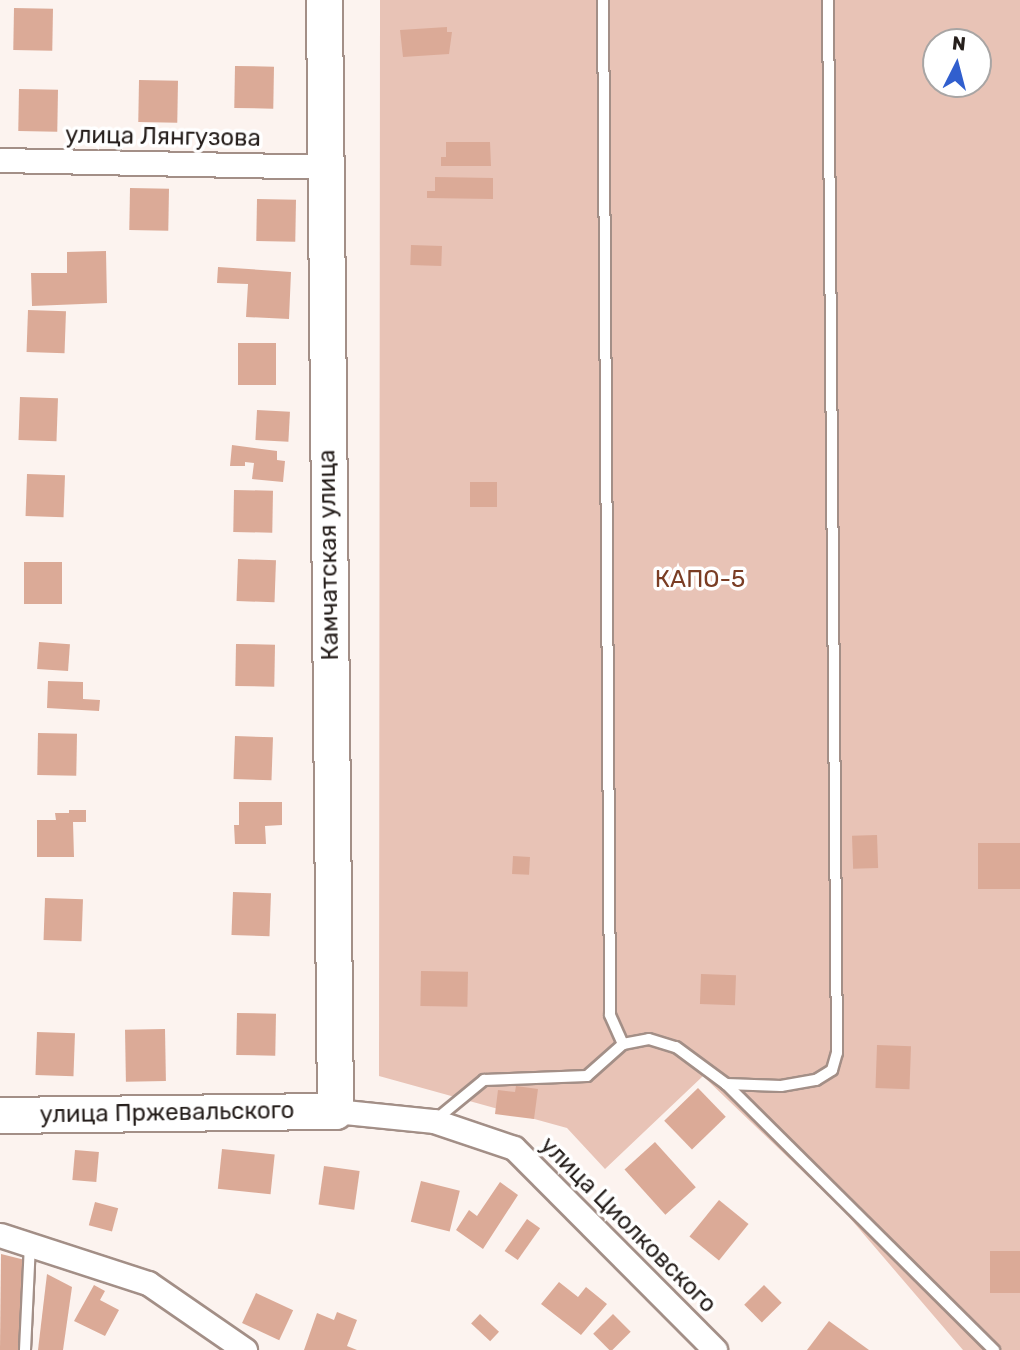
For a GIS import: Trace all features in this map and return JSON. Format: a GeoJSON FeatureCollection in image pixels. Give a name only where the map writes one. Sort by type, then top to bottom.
{"type":"FeatureCollection","features":[{"type":"Feature","properties":{"kind":"main road","name":"Камчатская улица"},"geometry":{"type":"LineString","coordinates":[[324,0],[335,1111]]}},
{"type":"Feature","properties":{"kind":"main road","name":"улица Пржевальского"},"geometry":{"type":"LineString","coordinates":[[0,1115],[335,1111]]}},
{"type":"Feature","properties":{"kind":"street","name":"улица Лянгузова"},"geometry":{"type":"LineString","coordinates":[[0,160],[325,167]]}},
{"type":"Feature","properties":{"kind":"street","name":"улица Циолковского"},"geometry":{"type":"LineString","coordinates":[[335,1111],[435,1121],[514,1148],[715,1350]]}},
{"type":"Feature","properties":{"kind":"street"},"geometry":{"type":"LineString","coordinates":[[0,1235],[148,1283],[244,1350]]}},
{"type":"Feature","properties":{"kind":"lane"},"geometry":{"type":"LineString","coordinates":[[603,0],[610,1015],[623,1044]]}},
{"type":"Feature","properties":{"kind":"lane"},"geometry":{"type":"LineString","coordinates":[[726,1084],[781,1086],[817,1080],[832,1070],[837,1053],[828,0]]}},
{"type":"Feature","properties":{"kind":"lane"},"geometry":{"type":"LineString","coordinates":[[435,1121],[484,1080],[587,1076],[623,1044],[649,1039],[676,1047],[726,1084],[994,1350]]}},
{"type":"Feature","properties":{"kind":"lane"},"geometry":{"type":"LineString","coordinates":[[25,1350],[30,1245]]}},
{"type":"Feature","properties":{"kind":"green space","name":"КАПО-5"},"geometry":{"type":"Polygon","coordinates":[[[380,0],[1020,0],[1020,1350],[963,1350],[843,1210],[703,1076],[605,1169],[567,1128],[379,1076],[380,0]]]}},
{"type":"Feature","properties":{"kind":"building"},"geometry":{"type":"Polygon","coordinates":[[[14,8],[53,9],[52,51],[13,50],[14,8]]]}},
{"type":"Feature","properties":{"kind":"building"},"geometry":{"type":"Polygon","coordinates":[[[447,27],[447,32],[452,32],[449,54],[403,57],[400,30],[447,27]]]}},
{"type":"Feature","properties":{"kind":"building"},"geometry":{"type":"Polygon","coordinates":[[[235,66],[274,67],[273,109],[234,108],[235,66]]]}},
{"type":"Feature","properties":{"kind":"building"},"geometry":{"type":"Polygon","coordinates":[[[139,80],[178,81],[177,123],[138,122],[139,80]]]}},
{"type":"Feature","properties":{"kind":"building"},"geometry":{"type":"Polygon","coordinates":[[[19,89],[58,90],[57,132],[18,131],[19,89]]]}},
{"type":"Feature","properties":{"kind":"building"},"geometry":{"type":"Polygon","coordinates":[[[446,142],[490,142],[491,166],[441,166],[441,157],[446,157],[446,142]]]}},
{"type":"Feature","properties":{"kind":"building"},"geometry":{"type":"Polygon","coordinates":[[[435,177],[493,178],[493,199],[427,198],[427,191],[435,191],[435,177]]]}},
{"type":"Feature","properties":{"kind":"building"},"geometry":{"type":"Polygon","coordinates":[[[130,188],[169,189],[168,231],[129,230],[130,188]]]}},
{"type":"Feature","properties":{"kind":"building"},"geometry":{"type":"Polygon","coordinates":[[[257,199],[296,200],[295,242],[256,241],[257,199]]]}},
{"type":"Feature","properties":{"kind":"building"},"geometry":{"type":"Polygon","coordinates":[[[411,245],[442,246],[441,266],[410,265],[411,245]]]}},
{"type":"Feature","properties":{"kind":"building"},"geometry":{"type":"Polygon","coordinates":[[[106,251],[107,303],[32,306],[31,273],[67,273],[67,252],[106,251]]]}},
{"type":"Feature","properties":{"kind":"building"},"geometry":{"type":"Polygon","coordinates":[[[218,267],[291,272],[289,319],[246,317],[248,284],[217,283],[218,267]]]}},
{"type":"Feature","properties":{"kind":"building"},"geometry":{"type":"Polygon","coordinates":[[[28,310],[66,311],[65,353],[27,352],[28,310]]]}},
{"type":"Feature","properties":{"kind":"building"},"geometry":{"type":"Polygon","coordinates":[[[238,343],[276,343],[276,385],[238,385],[238,343]]]}},
{"type":"Feature","properties":{"kind":"building"},"geometry":{"type":"Polygon","coordinates":[[[20,397],[58,398],[56,441],[18,440],[20,397]]]}},
{"type":"Feature","properties":{"kind":"building"},"geometry":{"type":"Polygon","coordinates":[[[257,410],[290,412],[288,442],[255,440],[257,410]]]}},
{"type":"Feature","properties":{"kind":"building"},"geometry":{"type":"Polygon","coordinates":[[[232,445],[277,451],[277,460],[285,461],[283,482],[252,479],[254,463],[245,462],[245,466],[230,466],[232,445]]]}},
{"type":"Feature","properties":{"kind":"building"},"geometry":{"type":"Polygon","coordinates":[[[27,474],[65,475],[64,517],[26,516],[27,474]]]}},
{"type":"Feature","properties":{"kind":"building"},"geometry":{"type":"Polygon","coordinates":[[[470,482],[497,482],[497,507],[470,507],[470,482]]]}},
{"type":"Feature","properties":{"kind":"building"},"geometry":{"type":"Polygon","coordinates":[[[234,490],[273,491],[272,533],[233,532],[234,490]]]}},
{"type":"Feature","properties":{"kind":"building"},"geometry":{"type":"Polygon","coordinates":[[[238,559],[276,560],[275,602],[237,601],[238,559]]]}},
{"type":"Feature","properties":{"kind":"building"},"geometry":{"type":"Polygon","coordinates":[[[24,562],[62,562],[62,604],[24,604],[24,562]]]}},
{"type":"Feature","properties":{"kind":"building"},"geometry":{"type":"Polygon","coordinates":[[[39,642],[70,644],[68,671],[37,669],[39,642]]]}},
{"type":"Feature","properties":{"kind":"building"},"geometry":{"type":"Polygon","coordinates":[[[236,644],[275,645],[274,687],[235,686],[236,644]]]}},
{"type":"Feature","properties":{"kind":"building"},"geometry":{"type":"Polygon","coordinates":[[[48,681],[83,682],[83,699],[100,700],[99,711],[47,708],[48,681]]]}},
{"type":"Feature","properties":{"kind":"building"},"geometry":{"type":"Polygon","coordinates":[[[38,733],[77,734],[76,776],[37,775],[38,733]]]}},
{"type":"Feature","properties":{"kind":"building"},"geometry":{"type":"Polygon","coordinates":[[[235,736],[273,737],[271,780],[233,779],[235,736]]]}},
{"type":"Feature","properties":{"kind":"building"},"geometry":{"type":"Polygon","coordinates":[[[239,802],[282,802],[282,825],[265,826],[266,844],[235,844],[234,825],[239,825],[239,802]]]}},
{"type":"Feature","properties":{"kind":"building"},"geometry":{"type":"Polygon","coordinates":[[[69,810],[86,810],[86,822],[73,822],[74,857],[37,857],[37,820],[56,820],[55,813],[69,813],[69,810]]]}},
{"type":"Feature","properties":{"kind":"building"},"geometry":{"type":"Polygon","coordinates":[[[877,835],[878,868],[853,869],[852,836],[877,835]]]}},
{"type":"Feature","properties":{"kind":"building"},"geometry":{"type":"Polygon","coordinates":[[[978,843],[1020,843],[1020,889],[978,889],[978,843]]]}},
{"type":"Feature","properties":{"kind":"building"},"geometry":{"type":"Polygon","coordinates":[[[513,856],[530,857],[529,875],[512,874],[513,856]]]}},
{"type":"Feature","properties":{"kind":"building"},"geometry":{"type":"Polygon","coordinates":[[[233,892],[271,893],[269,936],[231,935],[233,892]]]}},
{"type":"Feature","properties":{"kind":"building"},"geometry":{"type":"Polygon","coordinates":[[[45,898],[83,899],[82,941],[44,940],[45,898]]]}},
{"type":"Feature","properties":{"kind":"building"},"geometry":{"type":"Polygon","coordinates":[[[421,971],[468,972],[467,1007],[420,1006],[421,971]]]}},
{"type":"Feature","properties":{"kind":"building"},"geometry":{"type":"Polygon","coordinates":[[[701,974],[736,975],[735,1005],[700,1004],[701,974]]]}},
{"type":"Feature","properties":{"kind":"building"},"geometry":{"type":"Polygon","coordinates":[[[237,1013],[276,1014],[275,1056],[236,1055],[237,1013]]]}},
{"type":"Feature","properties":{"kind":"building"},"geometry":{"type":"Polygon","coordinates":[[[165,1029],[166,1081],[126,1082],[125,1030],[165,1029]]]}},
{"type":"Feature","properties":{"kind":"building"},"geometry":{"type":"Polygon","coordinates":[[[37,1032],[75,1033],[73,1076],[35,1075],[37,1032]]]}},
{"type":"Feature","properties":{"kind":"building"},"geometry":{"type":"Polygon","coordinates":[[[877,1045],[911,1046],[909,1089],[875,1088],[877,1045]]]}},
{"type":"Feature","properties":{"kind":"building"},"geometry":{"type":"Polygon","coordinates":[[[516,1086],[538,1089],[534,1119],[495,1114],[498,1090],[515,1092],[516,1086]]]}},
{"type":"Feature","properties":{"kind":"building"},"geometry":{"type":"Polygon","coordinates":[[[698,1088],[726,1117],[692,1149],[664,1121],[698,1088]]]}},
{"type":"Feature","properties":{"kind":"building"},"geometry":{"type":"Polygon","coordinates":[[[655,1142],[696,1187],[665,1215],[625,1169],[655,1142]]]}},
{"type":"Feature","properties":{"kind":"building"},"geometry":{"type":"Polygon","coordinates":[[[222,1149],[275,1155],[271,1194],[218,1189],[222,1149]]]}},
{"type":"Feature","properties":{"kind":"building"},"geometry":{"type":"Polygon","coordinates":[[[75,1150],[99,1152],[96,1182],[72,1180],[75,1150]]]}},
{"type":"Feature","properties":{"kind":"building"},"geometry":{"type":"Polygon","coordinates":[[[324,1166],[360,1171],[354,1210],[319,1205],[324,1166]]]}},
{"type":"Feature","properties":{"kind":"building"},"geometry":{"type":"Polygon","coordinates":[[[421,1181],[460,1191],[450,1231],[411,1222],[421,1181]]]}},
{"type":"Feature","properties":{"kind":"building"},"geometry":{"type":"Polygon","coordinates":[[[500,1182],[518,1195],[483,1249],[456,1230],[469,1210],[477,1216],[500,1182]]]}},
{"type":"Feature","properties":{"kind":"building"},"geometry":{"type":"Polygon","coordinates":[[[719,1200],[749,1224],[719,1260],[689,1237],[719,1200]]]}},
{"type":"Feature","properties":{"kind":"building"},"geometry":{"type":"Polygon","coordinates":[[[95,1202],[118,1208],[112,1231],[89,1225],[95,1202]]]}},
{"type":"Feature","properties":{"kind":"building"},"geometry":{"type":"Polygon","coordinates":[[[527,1219],[540,1228],[518,1260],[505,1251],[527,1219]]]}},
{"type":"Feature","properties":{"kind":"building"},"geometry":{"type":"Polygon","coordinates":[[[990,1251],[1020,1251],[1020,1293],[990,1293],[990,1251]]]}},
{"type":"Feature","properties":{"kind":"building"},"geometry":{"type":"Polygon","coordinates":[[[1,1254],[25,1260],[21,1350],[0,1350],[1,1254]]]}},
{"type":"Feature","properties":{"kind":"building"},"geometry":{"type":"Polygon","coordinates":[[[47,1274],[72,1287],[63,1350],[38,1350],[47,1274]]]}},
{"type":"Feature","properties":{"kind":"building"},"geometry":{"type":"Polygon","coordinates":[[[559,1282],[578,1297],[586,1287],[607,1304],[581,1335],[541,1304],[559,1282]]]}},
{"type":"Feature","properties":{"kind":"building"},"geometry":{"type":"Polygon","coordinates":[[[94,1285],[105,1291],[100,1300],[119,1310],[105,1336],[74,1321],[94,1285]]]}},
{"type":"Feature","properties":{"kind":"building"},"geometry":{"type":"Polygon","coordinates":[[[764,1285],[782,1303],[762,1322],[744,1305],[764,1285]]]}},
{"type":"Feature","properties":{"kind":"building"},"geometry":{"type":"Polygon","coordinates":[[[256,1293],[293,1310],[279,1340],[242,1323],[256,1293]]]}},
{"type":"Feature","properties":{"kind":"building"},"geometry":{"type":"Polygon","coordinates":[[[337,1312],[357,1320],[347,1346],[357,1350],[304,1350],[317,1313],[334,1320],[337,1312]]]}},
{"type":"Feature","properties":{"kind":"building"},"geometry":{"type":"Polygon","coordinates":[[[480,1314],[499,1332],[490,1341],[471,1324],[480,1314]]]}},
{"type":"Feature","properties":{"kind":"building"},"geometry":{"type":"Polygon","coordinates":[[[613,1314],[631,1332],[612,1350],[593,1334],[613,1314]]]}},
{"type":"Feature","properties":{"kind":"building"},"geometry":{"type":"Polygon","coordinates":[[[829,1321],[869,1350],[807,1350],[829,1321]]]}}]}
